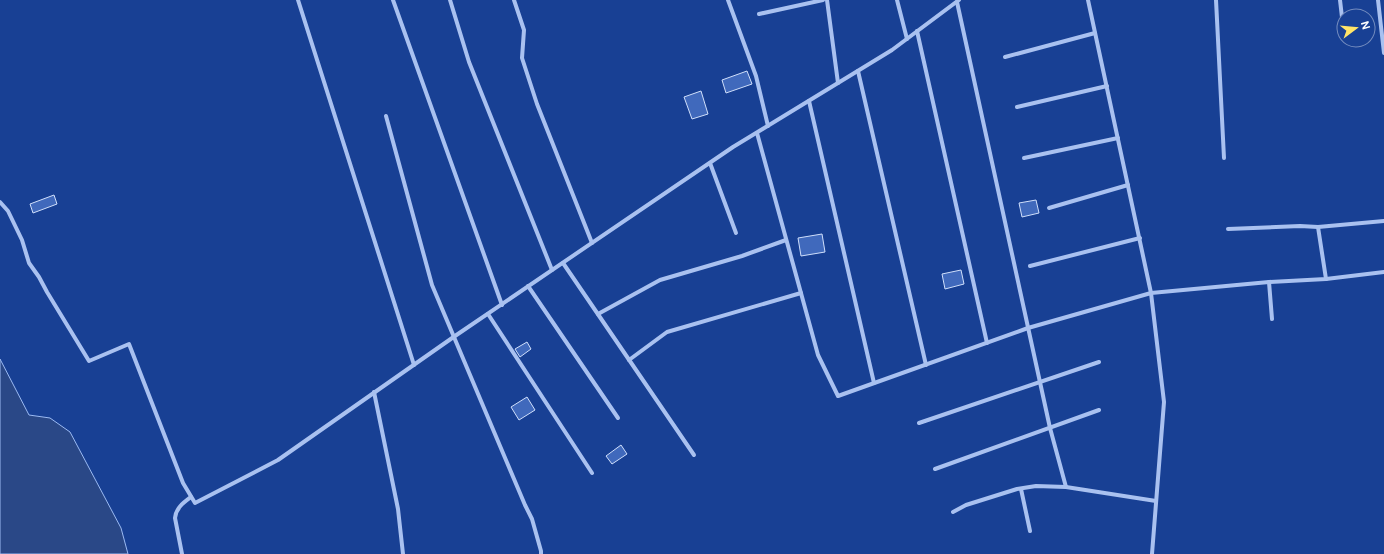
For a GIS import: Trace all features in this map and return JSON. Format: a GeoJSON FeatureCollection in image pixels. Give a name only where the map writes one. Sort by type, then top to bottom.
{"type":"FeatureCollection","features":[{"type":"Feature","properties":{"kind":"street"},"geometry":{"type":"LineString","coordinates":[[298,0],[414,365]]}},
{"type":"Feature","properties":{"kind":"street"},"geometry":{"type":"LineString","coordinates":[[393,0],[502,305]]}},
{"type":"Feature","properties":{"kind":"street"},"geometry":{"type":"LineString","coordinates":[[450,0],[469,62],[552,270]]}},
{"type":"Feature","properties":{"kind":"street"},"geometry":{"type":"LineString","coordinates":[[514,0],[524,30],[522,58],[524,65],[537,104],[592,243]]}},
{"type":"Feature","properties":{"kind":"street"},"geometry":{"type":"LineString","coordinates":[[728,0],[756,76],[768,126]]}},
{"type":"Feature","properties":{"kind":"street"},"geometry":{"type":"LineString","coordinates":[[759,14],[823,0]]}},
{"type":"Feature","properties":{"kind":"street"},"geometry":{"type":"LineString","coordinates":[[827,0],[838,83]]}},
{"type":"Feature","properties":{"kind":"street"},"geometry":{"type":"LineString","coordinates":[[897,0],[907,39]]}},
{"type":"Feature","properties":{"kind":"street"},"geometry":{"type":"LineString","coordinates":[[1088,0],[1151,293],[1164,402],[1152,554]]}},
{"type":"Feature","properties":{"kind":"street"},"geometry":{"type":"LineString","coordinates":[[1216,0],[1224,158]]}},
{"type":"Feature","properties":{"kind":"street"},"geometry":{"type":"LineString","coordinates":[[1378,0],[1384,53]]}},
{"type":"Feature","properties":{"kind":"street"},"geometry":{"type":"LineString","coordinates":[[0,202],[8,211],[22,240],[29,263],[39,277],[46,292],[89,361],[129,344],[183,483],[195,503],[278,460],[455,336],[710,163],[892,50],[958,1],[1050,428],[1066,487]]}},
{"type":"Feature","properties":{"kind":"street"},"geometry":{"type":"LineString","coordinates":[[917,32],[987,343]]}},
{"type":"Feature","properties":{"kind":"street"},"geometry":{"type":"LineString","coordinates":[[1005,57],[1095,33]]}},
{"type":"Feature","properties":{"kind":"street"},"geometry":{"type":"LineString","coordinates":[[858,71],[926,365]]}},
{"type":"Feature","properties":{"kind":"street"},"geometry":{"type":"LineString","coordinates":[[1017,107],[1107,86]]}},
{"type":"Feature","properties":{"kind":"street"},"geometry":{"type":"LineString","coordinates":[[809,101],[874,384]]}},
{"type":"Feature","properties":{"kind":"street"},"geometry":{"type":"LineString","coordinates":[[386,116],[432,285],[455,336],[525,505],[532,518],[542,551],[541,554]]}},
{"type":"Feature","properties":{"kind":"street"},"geometry":{"type":"LineString","coordinates":[[757,133],[818,355],[838,396],[1028,328],[1151,293],[1270,282],[1326,279],[1384,272]]}},
{"type":"Feature","properties":{"kind":"street"},"geometry":{"type":"LineString","coordinates":[[1024,158],[1118,138]]}},
{"type":"Feature","properties":{"kind":"street"},"geometry":{"type":"LineString","coordinates":[[710,163],[736,233]]}},
{"type":"Feature","properties":{"kind":"street"},"geometry":{"type":"LineString","coordinates":[[1049,208],[1128,185]]}},
{"type":"Feature","properties":{"kind":"street"},"geometry":{"type":"LineString","coordinates":[[1228,229],[1300,226],[1318,227],[1384,221]]}},
{"type":"Feature","properties":{"kind":"street"},"geometry":{"type":"LineString","coordinates":[[1318,227],[1326,279]]}},
{"type":"Feature","properties":{"kind":"street"},"geometry":{"type":"LineString","coordinates":[[1030,266],[1140,238]]}},
{"type":"Feature","properties":{"kind":"street"},"geometry":{"type":"LineString","coordinates":[[598,314],[660,280],[742,256],[786,240]]}},
{"type":"Feature","properties":{"kind":"street"},"geometry":{"type":"LineString","coordinates":[[563,263],[694,455]]}},
{"type":"Feature","properties":{"kind":"street"},"geometry":{"type":"LineString","coordinates":[[1270,282],[1272,319]]}},
{"type":"Feature","properties":{"kind":"street"},"geometry":{"type":"LineString","coordinates":[[528,286],[618,418]]}},
{"type":"Feature","properties":{"kind":"street"},"geometry":{"type":"LineString","coordinates":[[629,360],[667,332],[801,293]]}},
{"type":"Feature","properties":{"kind":"street"},"geometry":{"type":"LineString","coordinates":[[488,314],[592,473]]}},
{"type":"Feature","properties":{"kind":"street"},"geometry":{"type":"LineString","coordinates":[[919,423],[1099,362]]}},
{"type":"Feature","properties":{"kind":"street"},"geometry":{"type":"LineString","coordinates":[[374,392],[398,509],[403,554]]}},
{"type":"Feature","properties":{"kind":"street"},"geometry":{"type":"LineString","coordinates":[[935,469],[1099,410]]}},
{"type":"Feature","properties":{"kind":"street"},"geometry":{"type":"LineString","coordinates":[[953,512],[966,505],[1036,486],[1066,487],[1156,501]]}},
{"type":"Feature","properties":{"kind":"street"},"geometry":{"type":"LineString","coordinates":[[1021,489],[1030,531]]}},
{"type":"Feature","properties":{"kind":"street"},"geometry":{"type":"LineString","coordinates":[[182,554],[174,518],[179,506],[191,497]]}},
{"type":"Feature","properties":{"kind":"water"},"geometry":{"type":"Polygon","coordinates":[[[0,359],[29,415],[50,418],[70,432],[121,528],[128,554],[0,554],[0,359]]]}},
{"type":"Feature","properties":{"kind":"building"},"geometry":{"type":"Polygon","coordinates":[[[747,71],[752,84],[726,93],[722,80],[747,71]]]}},
{"type":"Feature","properties":{"kind":"building"},"geometry":{"type":"Polygon","coordinates":[[[701,91],[708,114],[692,119],[684,97],[701,91]]]}},
{"type":"Feature","properties":{"kind":"building"},"geometry":{"type":"Polygon","coordinates":[[[54,195],[57,204],[33,213],[30,204],[54,195]]]}},
{"type":"Feature","properties":{"kind":"building"},"geometry":{"type":"Polygon","coordinates":[[[1036,200],[1039,213],[1022,217],[1019,203],[1036,200]]]}},
{"type":"Feature","properties":{"kind":"building"},"geometry":{"type":"Polygon","coordinates":[[[822,234],[825,252],[801,256],[798,238],[822,234]]]}},
{"type":"Feature","properties":{"kind":"building"},"geometry":{"type":"Polygon","coordinates":[[[961,270],[964,284],[945,289],[942,274],[961,270]]]}},
{"type":"Feature","properties":{"kind":"building"},"geometry":{"type":"Polygon","coordinates":[[[527,342],[531,349],[520,357],[515,349],[527,342]]]}},
{"type":"Feature","properties":{"kind":"building"},"geometry":{"type":"Polygon","coordinates":[[[527,397],[535,410],[519,420],[511,407],[527,397]]]}},
{"type":"Feature","properties":{"kind":"building"},"geometry":{"type":"Polygon","coordinates":[[[621,445],[627,454],[612,464],[606,456],[621,445]]]}}]}
